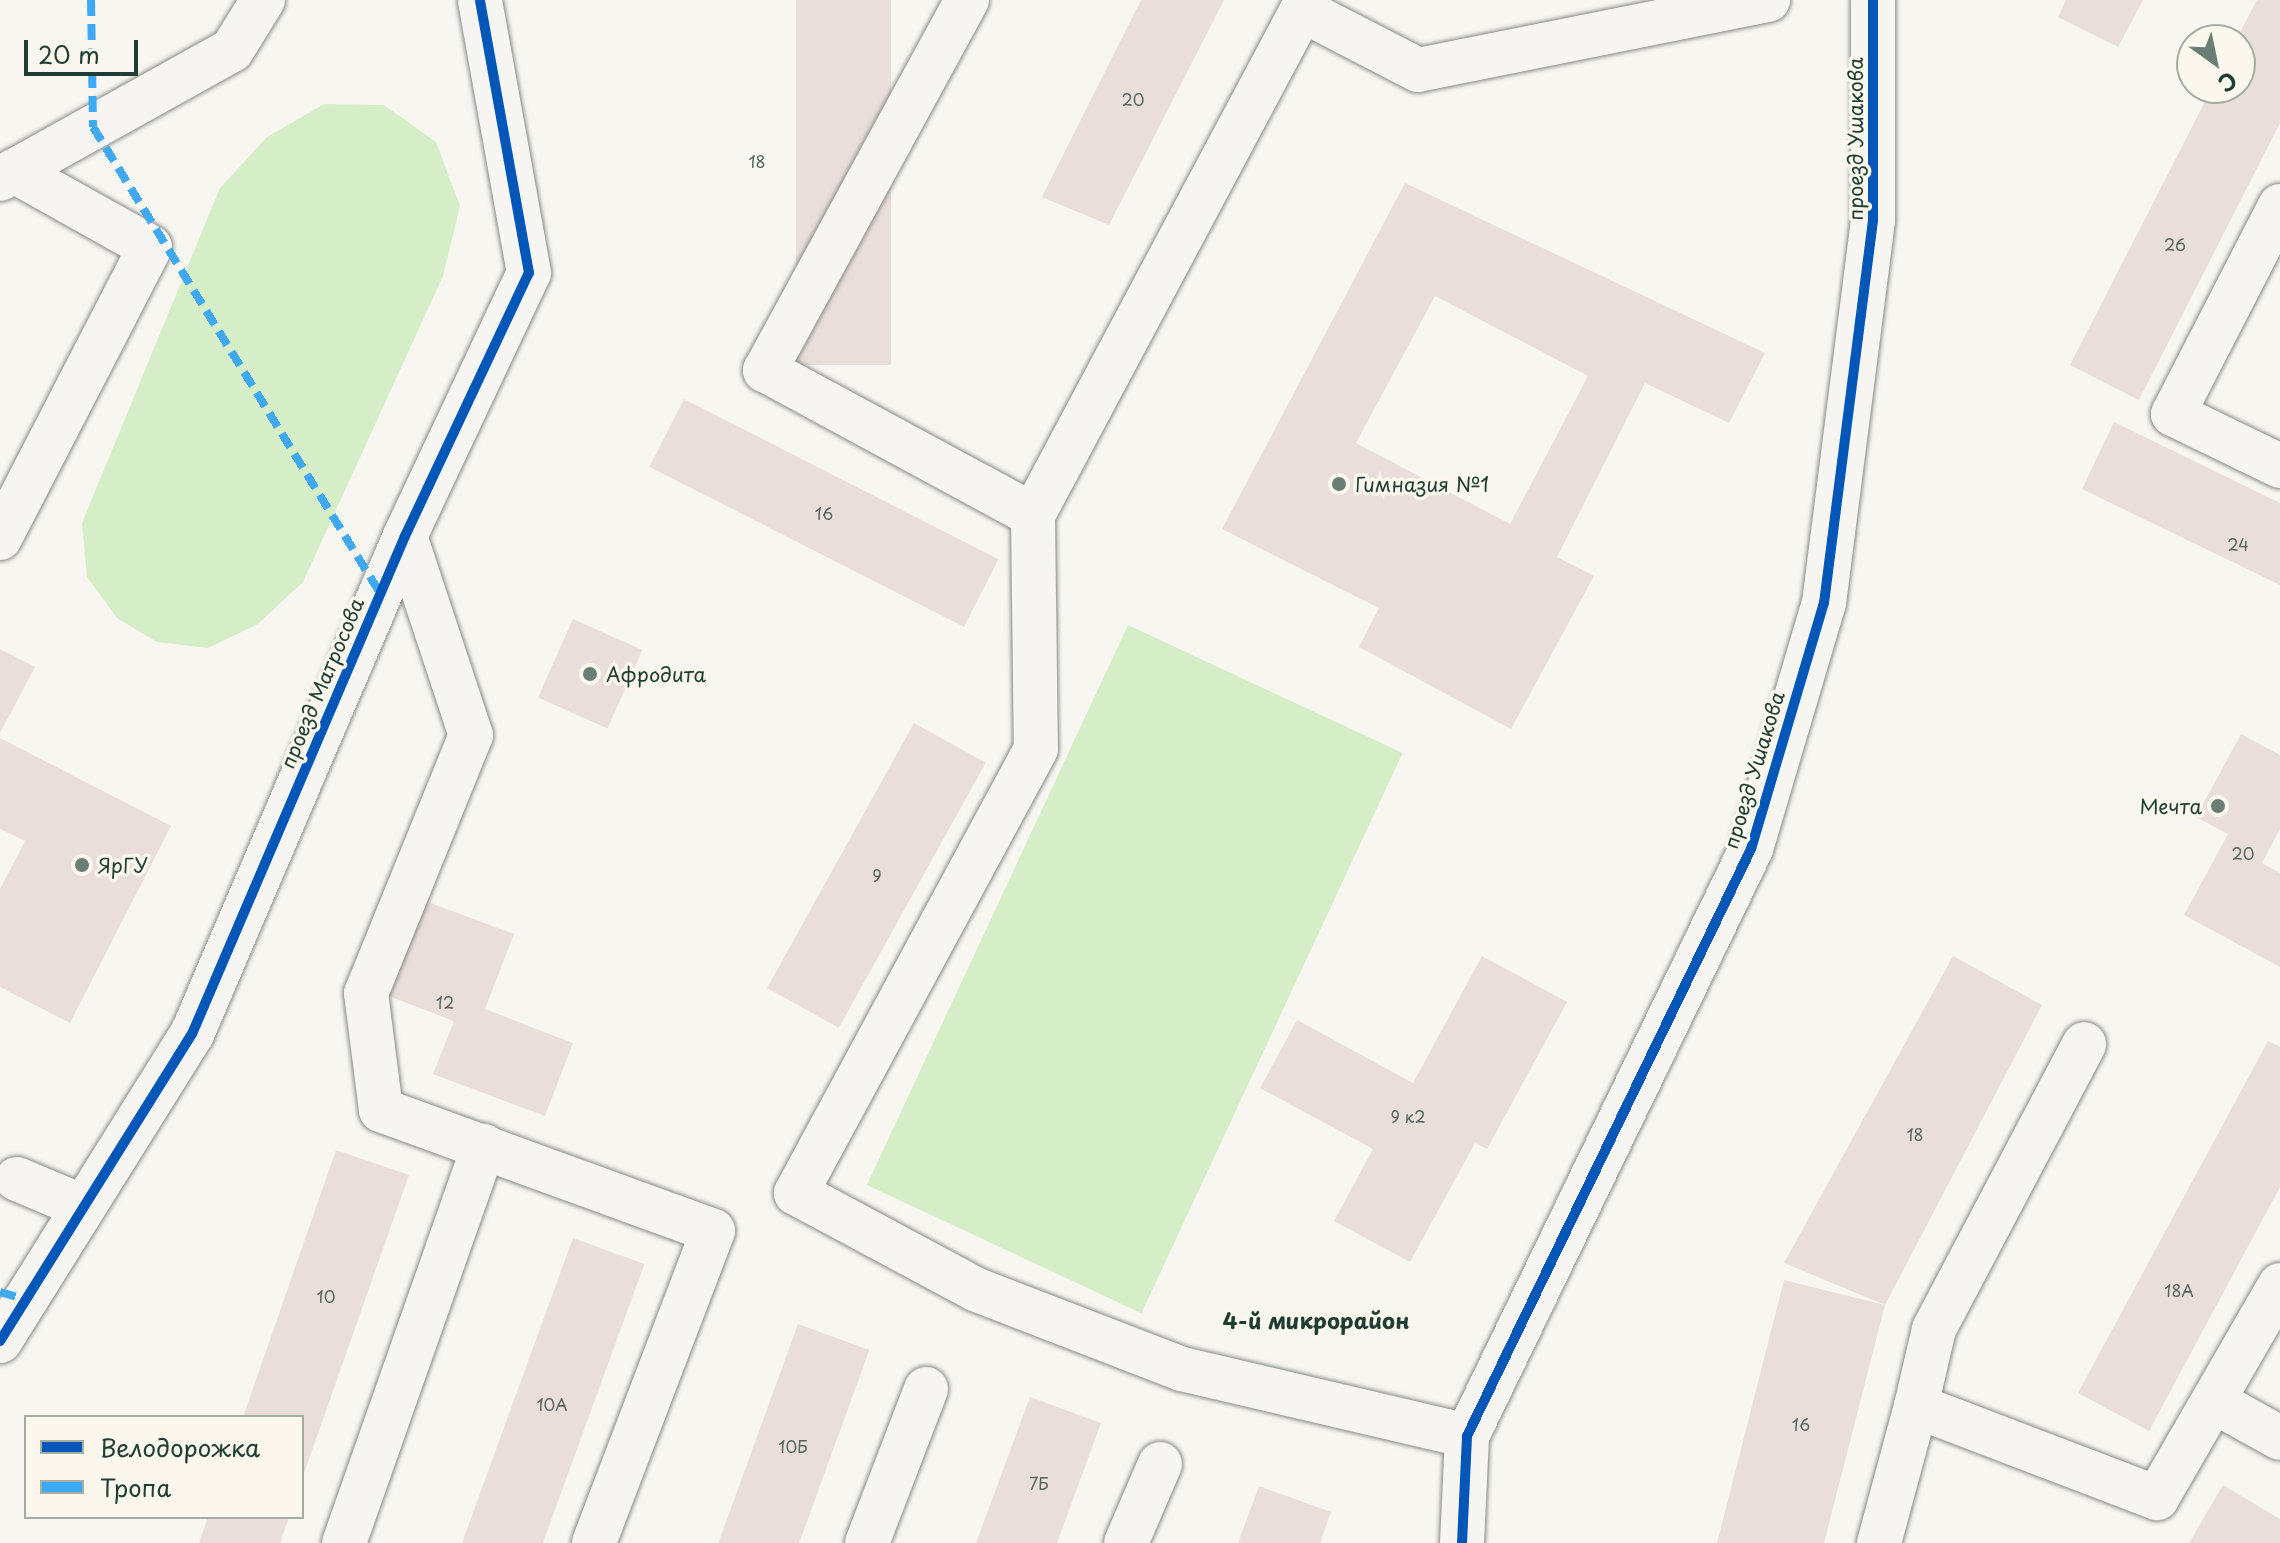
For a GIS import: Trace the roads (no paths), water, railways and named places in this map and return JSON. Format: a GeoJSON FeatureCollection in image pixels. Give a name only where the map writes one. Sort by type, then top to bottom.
{"type":"FeatureCollection","features":[{"type":"Feature","properties":{"kind":"street"},"geometry":{"type":"LineString","coordinates":[[7,175],[232,50],[263,0]]}},
{"type":"Feature","properties":{"kind":"street","name":"проезд Матросова"},"geometry":{"type":"LineString","coordinates":[[0,1341],[81,1206],[192,1034],[405,536],[529,273],[480,0]]}},
{"type":"Feature","properties":{"kind":"street"},"geometry":{"type":"LineString","coordinates":[[967,0],[765,370],[1033,515]]}},
{"type":"Feature","properties":{"kind":"street"},"geometry":{"type":"LineString","coordinates":[[1467,1436],[1182,1369],[977,1290],[796,1193],[1036,749],[1033,515],[1304,5],[1418,70],[1768,0]]}},
{"type":"Feature","properties":{"kind":"street","name":"проезд Ушакова"},"geometry":{"type":"LineString","coordinates":[[1462,1543],[1467,1436],[1751,849],[1824,603],[1873,220],[1873,0]]}},
{"type":"Feature","properties":{"kind":"street"},"geometry":{"type":"LineString","coordinates":[[0,538],[150,247],[7,175]]}},
{"type":"Feature","properties":{"kind":"street"},"geometry":{"type":"LineString","coordinates":[[2280,206],[2173,414],[2280,466]]}},
{"type":"Feature","properties":{"kind":"street"},"geometry":{"type":"LineString","coordinates":[[405,536],[471,735],[366,993],[381,1110],[713,1231],[594,1543]]}},
{"type":"Feature","properties":{"kind":"street"},"geometry":{"type":"LineString","coordinates":[[1879,1543],[1934,1329],[2084,1044]]}},
{"type":"Feature","properties":{"kind":"street"},"geometry":{"type":"LineString","coordinates":[[344,1543],[484,1146]]}},
{"type":"Feature","properties":{"kind":"street"},"geometry":{"type":"LineString","coordinates":[[17,1179],[81,1206]]}},
{"type":"Feature","properties":{"kind":"street"},"geometry":{"type":"LineString","coordinates":[[1916,1406],[2157,1498],[2280,1285]]}},
{"type":"Feature","properties":{"kind":"street"},"geometry":{"type":"LineString","coordinates":[[867,1543],[926,1389]]}},
{"type":"Feature","properties":{"kind":"street"},"geometry":{"type":"LineString","coordinates":[[2215,1402],[2280,1438]]}},
{"type":"Feature","properties":{"kind":"street"},"geometry":{"type":"LineString","coordinates":[[1126,1543],[1160,1464]]}},
{"type":"Feature","properties":{"kind":"place","name":"Гимназия №1"},"geometry":{"type":"Point","coordinates":[1339,484]}},
{"type":"Feature","properties":{"kind":"place","name":"Афродита"},"geometry":{"type":"Point","coordinates":[590,674]}},
{"type":"Feature","properties":{"kind":"place","name":"Мечта"},"geometry":{"type":"Point","coordinates":[2218,806]}},
{"type":"Feature","properties":{"kind":"place","name":"ЯрГУ"},"geometry":{"type":"Point","coordinates":[82,865]}},
{"type":"Feature","properties":{"kind":"district","name":"4-й микрорайон"},"geometry":{"type":"Point","coordinates":[1316,1320]}}]}
